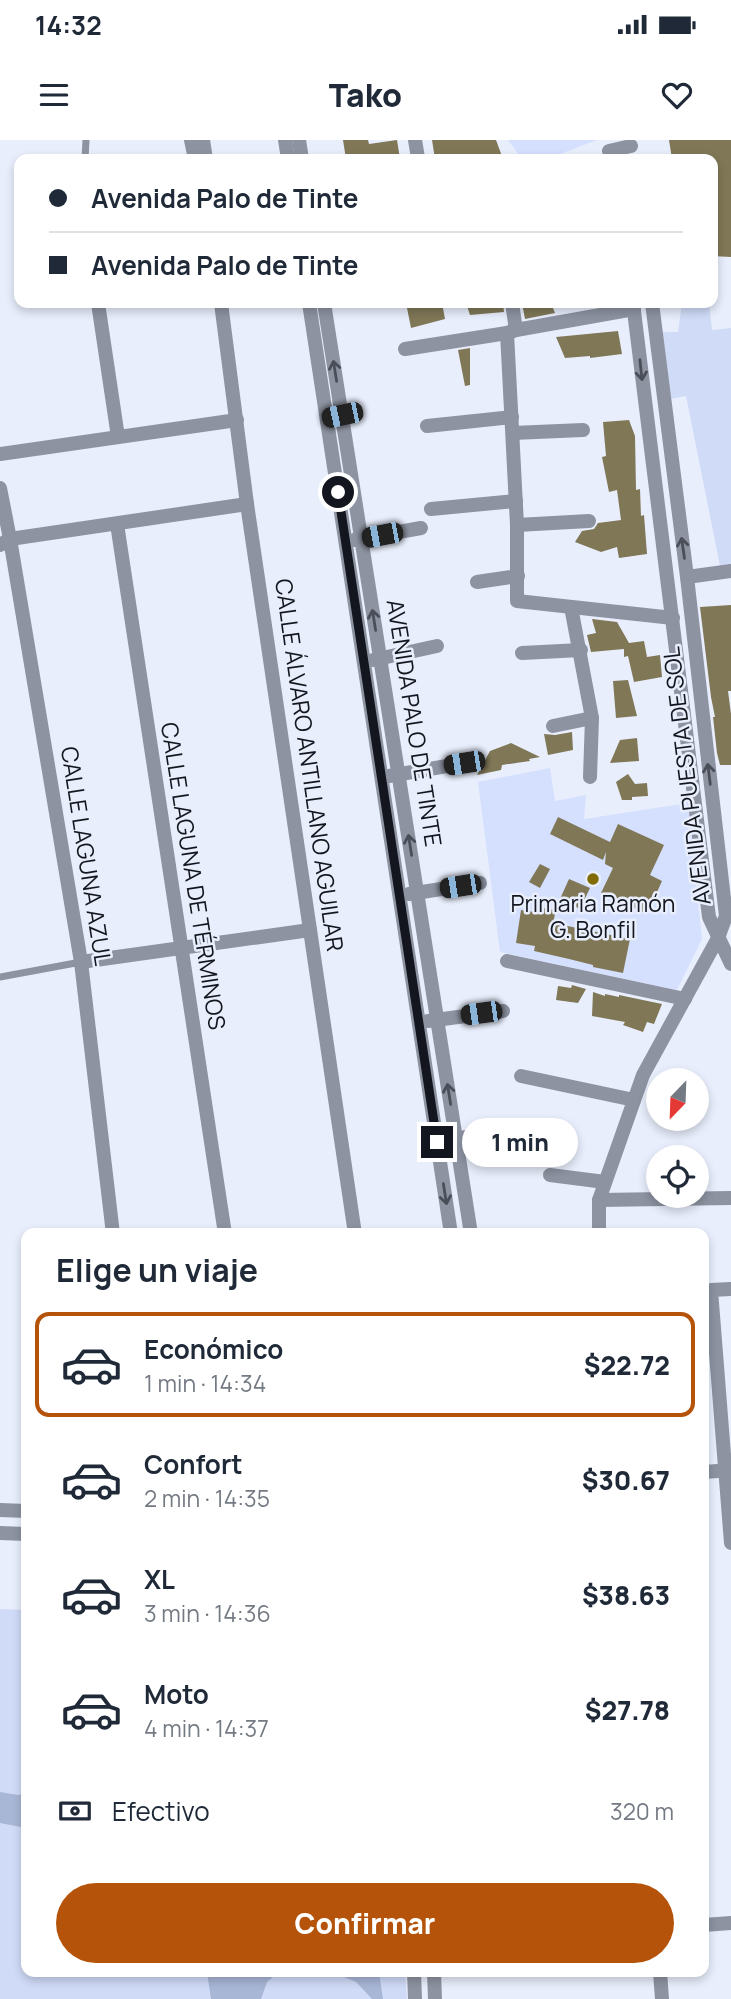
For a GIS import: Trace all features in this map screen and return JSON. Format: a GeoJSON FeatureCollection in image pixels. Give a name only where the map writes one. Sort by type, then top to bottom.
{"type":"FeatureCollection","features":[{"type":"Feature","properties":{"kind":"street"},"geometry":{"type":"LineString","coordinates":[[608,150],[632,148]]}},
{"type":"Feature","properties":{"kind":"street"},"geometry":{"type":"LineString","coordinates":[[99,308],[118,437]]}},
{"type":"Feature","properties":{"kind":"street","name":"CALLE ÁLVARO ANTILLANO AGUILAR"},"geometry":{"type":"LineString","coordinates":[[223,308],[247,503],[354,1228]]}},
{"type":"Feature","properties":{"kind":"street","name":"AVENIDA PALO DE TINTE"},"geometry":{"type":"LineString","coordinates":[[310,308],[450,1228]]}},
{"type":"Feature","properties":{"kind":"street","name":"AVENIDA PALO DE TINTE"},"geometry":{"type":"LineString","coordinates":[[325,308],[470,1228]]}},
{"type":"Feature","properties":{"kind":"street"},"geometry":{"type":"LineString","coordinates":[[512,308],[517,601],[673,618]]}},
{"type":"Feature","properties":{"kind":"street"},"geometry":{"type":"LineString","coordinates":[[405,349],[512,332],[624,308]]}},
{"type":"Feature","properties":{"kind":"street","name":"AVENIDA PUESTA DE SOL"},"geometry":{"type":"LineString","coordinates":[[633,308],[709,917],[718,938]]}},
{"type":"Feature","properties":{"kind":"street","name":"AVENIDA PUESTA DE SOL"},"geometry":{"type":"LineString","coordinates":[[653,308],[726,916],[718,938]]}},
{"type":"Feature","properties":{"kind":"street"},"geometry":{"type":"LineString","coordinates":[[327,418],[342,415]]}},
{"type":"Feature","properties":{"kind":"street"},"geometry":{"type":"LineString","coordinates":[[427,426],[512,417]]}},
{"type":"Feature","properties":{"kind":"street"},"geometry":{"type":"LineString","coordinates":[[0,454],[237,420]]}},
{"type":"Feature","properties":{"kind":"street"},"geometry":{"type":"LineString","coordinates":[[513,433],[583,430]]}},
{"type":"Feature","properties":{"kind":"street","name":"CALLE LAGUNA AZUL"},"geometry":{"type":"LineString","coordinates":[[0,488],[5,542],[81,962],[112,1228]]}},
{"type":"Feature","properties":{"kind":"street"},"geometry":{"type":"LineString","coordinates":[[432,509],[516,501]]}},
{"type":"Feature","properties":{"kind":"street"},"geometry":{"type":"LineString","coordinates":[[5,542],[247,503]]}},
{"type":"Feature","properties":{"kind":"street"},"geometry":{"type":"LineString","coordinates":[[517,525],[589,521]]}},
{"type":"Feature","properties":{"kind":"street","name":"CALLE LAGUNA DE TÉRMINOS"},"geometry":{"type":"LineString","coordinates":[[117,524],[224,1228]]}},
{"type":"Feature","properties":{"kind":"street"},"geometry":{"type":"LineString","coordinates":[[346,541],[421,528]]}},
{"type":"Feature","properties":{"kind":"street"},"geometry":{"type":"LineString","coordinates":[[687,577],[731,571]]}},
{"type":"Feature","properties":{"kind":"street"},"geometry":{"type":"LineString","coordinates":[[477,582],[518,576]]}},
{"type":"Feature","properties":{"kind":"street"},"geometry":{"type":"LineString","coordinates":[[571,607],[592,719],[590,777]]}},
{"type":"Feature","properties":{"kind":"street"},"geometry":{"type":"LineString","coordinates":[[364,662],[437,646]]}},
{"type":"Feature","properties":{"kind":"street"},"geometry":{"type":"LineString","coordinates":[[675,648],[694,646]]}},
{"type":"Feature","properties":{"kind":"street"},"geometry":{"type":"LineString","coordinates":[[522,653],[581,650]]}},
{"type":"Feature","properties":{"kind":"street"},"geometry":{"type":"LineString","coordinates":[[553,726],[592,719]]}},
{"type":"Feature","properties":{"kind":"street"},"geometry":{"type":"LineString","coordinates":[[686,739],[704,736]]}},
{"type":"Feature","properties":{"kind":"street"},"geometry":{"type":"LineString","coordinates":[[382,777],[464,763]]}},
{"type":"Feature","properties":{"kind":"street"},"geometry":{"type":"LineString","coordinates":[[700,844],[717,842]]}},
{"type":"Feature","properties":{"kind":"street"},"geometry":{"type":"LineString","coordinates":[[400,896],[480,883]]}},
{"type":"Feature","properties":{"kind":"street"},"geometry":{"type":"LineString","coordinates":[[81,962],[310,930]]}},
{"type":"Feature","properties":{"kind":"street"},"geometry":{"type":"LineString","coordinates":[[718,938],[731,964]]}},
{"type":"Feature","properties":{"kind":"street"},"geometry":{"type":"LineString","coordinates":[[599,1228],[599,1200],[643,1075],[718,938]]}},
{"type":"Feature","properties":{"kind":"street"},"geometry":{"type":"LineString","coordinates":[[507,961],[685,999]]}},
{"type":"Feature","properties":{"kind":"street"},"geometry":{"type":"LineString","coordinates":[[419,1023],[503,1011]]}},
{"type":"Feature","properties":{"kind":"street"},"geometry":{"type":"LineString","coordinates":[[521,1076],[634,1100]]}},
{"type":"Feature","properties":{"kind":"street"},"geometry":{"type":"LineString","coordinates":[[437,1142],[518,1129]]}},
{"type":"Feature","properties":{"kind":"street"},"geometry":{"type":"LineString","coordinates":[[550,1175],[605,1182]]}},
{"type":"Feature","properties":{"kind":"street"},"geometry":{"type":"LineString","coordinates":[[599,1200],[731,1198]]}},
{"type":"Feature","properties":{"kind":"street"},"geometry":{"type":"LineString","coordinates":[[731,1289],[711,1290],[728,1470],[731,1543]]}},
{"type":"Feature","properties":{"kind":"street"},"geometry":{"type":"LineString","coordinates":[[709,1472],[728,1470]]}},
{"type":"Feature","properties":{"kind":"street"},"geometry":{"type":"LineString","coordinates":[[0,1510],[21,1511]]}},
{"type":"Feature","properties":{"kind":"street"},"geometry":{"type":"LineString","coordinates":[[0,1533],[21,1534]]}},
{"type":"Feature","properties":{"kind":"street"},"geometry":{"type":"LineString","coordinates":[[709,1925],[731,1923]]}},
{"type":"Feature","properties":{"kind":"street"},"geometry":{"type":"LineString","coordinates":[[414,1977],[415,1999]]}},
{"type":"Feature","properties":{"kind":"street"},"geometry":{"type":"LineString","coordinates":[[434,1977],[435,1999]]}},
{"type":"Feature","properties":{"kind":"street"},"geometry":{"type":"LineString","coordinates":[[660,1977],[662,1999]]}},
{"type":"Feature","properties":{"kind":"lane"},"geometry":{"type":"LineString","coordinates":[[0,977],[81,962]]}},
{"type":"Feature","properties":{"kind":"shaded area"},"geometry":{"type":"Polygon","coordinates":[[[508,140],[597,140],[560,154],[518,154],[508,140]]]}},
{"type":"Feature","properties":{"kind":"shaded area"},"geometry":{"type":"Polygon","coordinates":[[[681,308],[710,308],[712,330],[731,328],[731,566],[720,566],[686,396],[670,399],[658,332],[678,332],[681,308]]]}},
{"type":"Feature","properties":{"kind":"shaded area","name":"Primaria Ramón G. Bonfil"},"geometry":{"type":"Polygon","coordinates":[[[550,768],[555,801],[586,795],[584,819],[688,803],[702,939],[677,990],[500,952],[478,782],[550,768]]]}},
{"type":"Feature","properties":{"kind":"shaded area"},"geometry":{"type":"Polygon","coordinates":[[[0,1609],[21,1610],[21,1977],[405,1977],[407,1999],[0,1999],[0,1609]]]}},
{"type":"Feature","properties":{"kind":"shaded area"},"geometry":{"type":"Polygon","coordinates":[[[0,1792],[21,1794],[21,1827],[0,1823],[0,1792]]]}},
{"type":"Feature","properties":{"kind":"shaded area"},"geometry":{"type":"Polygon","coordinates":[[[208,1977],[273,1977],[267,1982],[261,1999],[211,1999],[208,1977]]]}},
{"type":"Feature","properties":{"kind":"shaded area"},"geometry":{"type":"Polygon","coordinates":[[[344,1977],[380,1977],[383,1999],[372,1999],[356,1982],[344,1977]]]}},
{"type":"Feature","properties":{"kind":"building"},"geometry":{"type":"Polygon","coordinates":[[[343,140],[368,140],[369,144],[397,140],[399,154],[345,154],[343,140]]]}},
{"type":"Feature","properties":{"kind":"building"},"geometry":{"type":"Polygon","coordinates":[[[432,140],[496,140],[501,154],[434,154],[432,140]]]}},
{"type":"Feature","properties":{"kind":"building"},"geometry":{"type":"Polygon","coordinates":[[[669,140],[731,140],[731,257],[718,256],[718,154],[671,154],[669,140]]]}},
{"type":"Feature","properties":{"kind":"building"},"geometry":{"type":"Polygon","coordinates":[[[407,308],[443,308],[445,319],[411,328],[407,308]]]}},
{"type":"Feature","properties":{"kind":"building"},"geometry":{"type":"Polygon","coordinates":[[[468,308],[504,308],[504,312],[470,315],[468,308]]]}},
{"type":"Feature","properties":{"kind":"building"},"geometry":{"type":"Polygon","coordinates":[[[523,308],[553,308],[555,313],[525,319],[523,308]]]}},
{"type":"Feature","properties":{"kind":"building"},"geometry":{"type":"Polygon","coordinates":[[[618,331],[622,354],[590,358],[565,358],[556,337],[618,331]]]}},
{"type":"Feature","properties":{"kind":"building"},"geometry":{"type":"Polygon","coordinates":[[[470,348],[470,385],[465,386],[458,350],[470,348]]]}},
{"type":"Feature","properties":{"kind":"building"},"geometry":{"type":"Polygon","coordinates":[[[629,420],[635,436],[636,490],[640,489],[647,554],[619,558],[617,547],[601,552],[575,542],[582,531],[594,529],[598,523],[621,520],[617,490],[609,492],[602,457],[606,456],[603,422],[629,420]]]}},
{"type":"Feature","properties":{"kind":"building"},"geometry":{"type":"Polygon","coordinates":[[[731,605],[731,691],[728,691],[731,765],[720,765],[700,607],[731,605]]]}},
{"type":"Feature","properties":{"kind":"building"},"geometry":{"type":"Polygon","coordinates":[[[592,619],[617,622],[629,643],[644,641],[647,657],[660,655],[662,677],[634,682],[628,656],[624,657],[624,649],[591,652],[587,635],[596,633],[592,619]]]}},
{"type":"Feature","properties":{"kind":"building"},"geometry":{"type":"Polygon","coordinates":[[[628,680],[637,716],[616,718],[613,681],[628,680]]]}},
{"type":"Feature","properties":{"kind":"building"},"geometry":{"type":"Polygon","coordinates":[[[572,732],[573,750],[548,755],[544,734],[572,732]]]}},
{"type":"Feature","properties":{"kind":"building"},"geometry":{"type":"Polygon","coordinates":[[[637,738],[639,761],[610,763],[620,740],[637,738]]]}},
{"type":"Feature","properties":{"kind":"building"},"geometry":{"type":"Polygon","coordinates":[[[511,743],[540,757],[502,765],[501,770],[477,775],[490,751],[511,743]]]}},
{"type":"Feature","properties":{"kind":"building"},"geometry":{"type":"Polygon","coordinates":[[[628,774],[635,784],[647,783],[648,796],[622,800],[616,782],[628,774]]]}},
{"type":"Feature","properties":{"kind":"building"},"geometry":{"type":"Polygon","coordinates":[[[558,817],[610,842],[618,824],[664,845],[650,875],[662,881],[648,912],[601,893],[613,868],[605,864],[606,852],[603,860],[550,834],[558,817]]]}},
{"type":"Feature","properties":{"kind":"building"},"geometry":{"type":"Polygon","coordinates":[[[540,864],[550,869],[540,888],[529,882],[540,864]]]}},
{"type":"Feature","properties":{"kind":"building"},"geometry":{"type":"Polygon","coordinates":[[[569,879],[590,888],[580,909],[560,899],[569,879]]]}},
{"type":"Feature","properties":{"kind":"building"},"geometry":{"type":"Polygon","coordinates":[[[543,908],[556,910],[553,923],[630,939],[623,973],[534,951],[535,946],[516,943],[521,910],[542,913],[543,908]]]}},
{"type":"Feature","properties":{"kind":"building"},"geometry":{"type":"Polygon","coordinates":[[[572,985],[586,989],[578,1003],[556,1000],[558,986],[571,988],[572,985]]]}},
{"type":"Feature","properties":{"kind":"building"},"geometry":{"type":"Polygon","coordinates":[[[593,992],[662,1004],[654,1024],[647,1022],[643,1032],[623,1025],[625,1022],[592,1016],[593,992]]]}},
{"type":"Feature","properties":{"kind":"place","name":"Primaria Ramón G. Bonfil"},"geometry":{"type":"Point","coordinates":[593,879]}},
{"type":"Feature","properties":{"kind":"route"},"geometry":{"type":"LineString","coordinates":[[338,492],[437,1142]]}}]}
